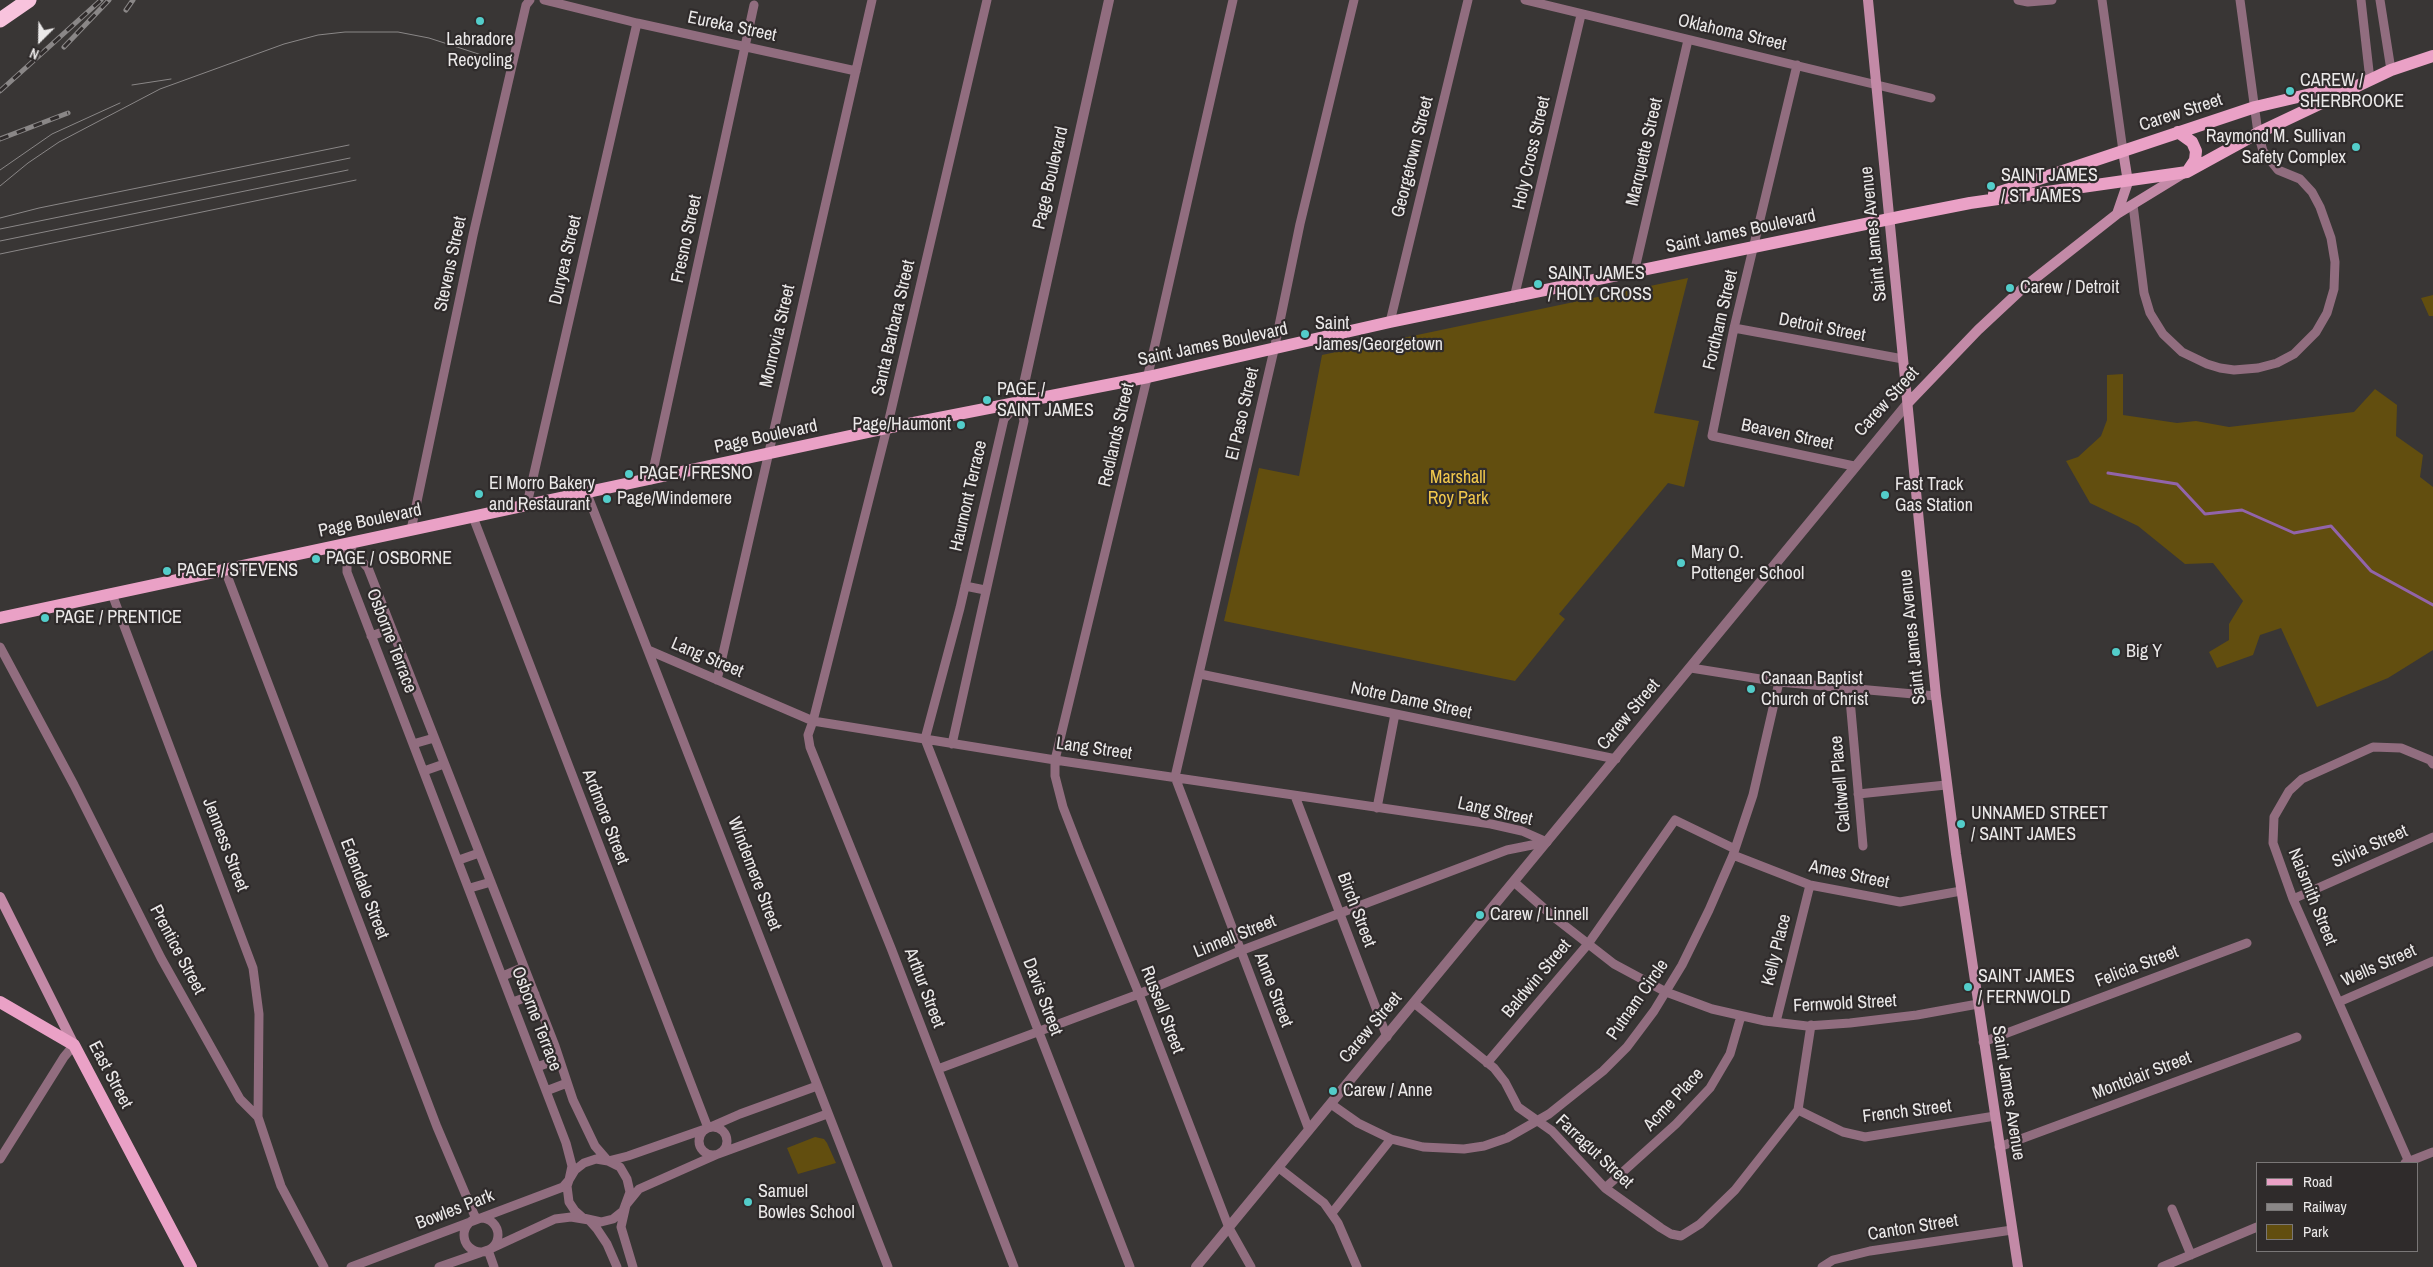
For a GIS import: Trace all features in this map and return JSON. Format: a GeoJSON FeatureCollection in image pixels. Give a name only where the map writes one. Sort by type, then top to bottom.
{"type":"FeatureCollection","features":[{"type":"Feature","properties":{"kind":"highway"},"geometry":{"type":"LineString","coordinates":[[0,20],[28,0]]}},
{"type":"Feature","properties":{"kind":"main road","name":"Saint James Avenue"},"geometry":{"type":"LineString","coordinates":[[1868,0],[1887,220],[1908,403],[1946,785],[2018,1267]]}},
{"type":"Feature","properties":{"kind":"main road","name":"Carew Street"},"geometry":{"type":"LineString","coordinates":[[1908,403],[1978,330],[2023,288],[2117,214],[2187,172],[2258,133],[2390,70],[2433,56]]}},
{"type":"Feature","properties":{"kind":"main road","name":"Carew Street"},"geometry":{"type":"LineString","coordinates":[[2117,214],[2128,182],[2123,150],[2255,106],[2370,80]]}},
{"type":"Feature","properties":{"kind":"main road"},"geometry":{"type":"LineString","coordinates":[[2178,132],[2192,142],[2196,151],[2194,160],[2187,172]]}},
{"type":"Feature","properties":{"kind":"main road","name":"Saint James Boulevard"},"geometry":{"type":"LineString","coordinates":[[1970,203],[2123,150]]}},
{"type":"Feature","properties":{"kind":"main road","name":"Saint James Boulevard"},"geometry":{"type":"LineString","coordinates":[[1020,402],[1274,350],[1390,322],[1970,203],[2128,182],[2187,172]]}},
{"type":"Feature","properties":{"kind":"main road","name":"Page Boulevard"},"geometry":{"type":"LineString","coordinates":[[0,618],[347,545],[527,504],[588,494],[887,428],[1020,402]]}},
{"type":"Feature","properties":{"kind":"main road","name":"East Street"},"geometry":{"type":"LineString","coordinates":[[0,897],[74,1046],[191,1267]]}},
{"type":"Feature","properties":{"kind":"main road"},"geometry":{"type":"LineString","coordinates":[[0,1002],[74,1046]]}},
{"type":"Feature","properties":{"kind":"street","name":"Eureka Street"},"geometry":{"type":"LineString","coordinates":[[544,0],[637,23],[856,71]]}},
{"type":"Feature","properties":{"kind":"street","name":"Monrovia Street"},"geometry":{"type":"LineString","coordinates":[[717,680],[872,0]]}},
{"type":"Feature","properties":{"kind":"street","name":"Santa Barbara Street"},"geometry":{"type":"LineString","coordinates":[[813,721],[887,428],[987,0]]}},
{"type":"Feature","properties":{"kind":"street","name":"Page Boulevard"},"geometry":{"type":"LineString","coordinates":[[1020,402],[1109,0]]}},
{"type":"Feature","properties":{"kind":"street","name":"Redlands Street"},"geometry":{"type":"LineString","coordinates":[[1054,760],[1148,377],[1233,0]]}},
{"type":"Feature","properties":{"kind":"street","name":"El Paso Street"},"geometry":{"type":"LineString","coordinates":[[1175,777],[1274,350],[1300,224],[1354,0]]}},
{"type":"Feature","properties":{"kind":"street","name":"Georgetown Street"},"geometry":{"type":"LineString","coordinates":[[1390,322],[1468,0]]}},
{"type":"Feature","properties":{"kind":"street","name":"Oklahoma Street"},"geometry":{"type":"LineString","coordinates":[[1525,0],[1931,98]]}},
{"type":"Feature","properties":{"kind":"street"},"geometry":{"type":"LineString","coordinates":[[2018,0],[2028,2],[2052,0]]}},
{"type":"Feature","properties":{"kind":"street"},"geometry":{"type":"LineString","coordinates":[[2102,0],[2123,150]]}},
{"type":"Feature","properties":{"kind":"street"},"geometry":{"type":"LineString","coordinates":[[2133,205],[2144,293],[2156,324],[2172,343],[2194,359],[2220,368],[2258,368],[2286,359],[2310,341],[2327,313],[2335,276],[2334,250],[2320,207],[2312,192],[2300,179],[2278,170],[2263,152],[2258,133],[2240,0]]}},
{"type":"Feature","properties":{"kind":"street"},"geometry":{"type":"LineString","coordinates":[[2361,0],[2370,80]]}},
{"type":"Feature","properties":{"kind":"street"},"geometry":{"type":"LineString","coordinates":[[2380,0],[2390,70]]}},
{"type":"Feature","properties":{"kind":"street","name":"Stevens Street"},"geometry":{"type":"LineString","coordinates":[[411,530],[473,235],[528,2]]}},
{"type":"Feature","properties":{"kind":"street","name":"Fresno Street"},"geometry":{"type":"LineString","coordinates":[[651,480],[754,5]]}},
{"type":"Feature","properties":{"kind":"street","name":"Holy Cross Street"},"geometry":{"type":"LineString","coordinates":[[1514,298],[1581,14]]}},
{"type":"Feature","properties":{"kind":"street","name":"Duryea Street"},"geometry":{"type":"LineString","coordinates":[[527,504],[637,23]]}},
{"type":"Feature","properties":{"kind":"street","name":"Marquette Street"},"geometry":{"type":"LineString","coordinates":[[1634,272],[1688,40]]}},
{"type":"Feature","properties":{"kind":"street","name":"Fordham Street"},"geometry":{"type":"LineString","coordinates":[[1712,436],[1734,328],[1755,248],[1797,66]]}},
{"type":"Feature","properties":{"kind":"street","name":"Detroit Street"},"geometry":{"type":"LineString","coordinates":[[1734,328],[1903,360]]}},
{"type":"Feature","properties":{"kind":"street","name":"Haumont Terrace"},"geometry":{"type":"LineString","coordinates":[[925,739],[965,586],[1004,419],[1020,402]]}},
{"type":"Feature","properties":{"kind":"street","name":"Haumont Terrace"},"geometry":{"type":"LineString","coordinates":[[952,744],[1024,421],[1020,402]]}},
{"type":"Feature","properties":{"kind":"street","name":"Carew Street"},"geometry":{"type":"LineString","coordinates":[[1196,1267],[1691,668],[1854,466],[1908,403]]}},
{"type":"Feature","properties":{"kind":"street","name":"Beaven Street"},"geometry":{"type":"LineString","coordinates":[[1712,436],[1854,466]]}},
{"type":"Feature","properties":{"kind":"street","name":"Windemere Street"},"geometry":{"type":"LineString","coordinates":[[588,494],[747,901],[827,1114],[888,1267]]}},
{"type":"Feature","properties":{"kind":"street","name":"Ardmore Street"},"geometry":{"type":"LineString","coordinates":[[473,517],[708,1128]]}},
{"type":"Feature","properties":{"kind":"street","name":"Osborne Terrace"},"geometry":{"type":"LineString","coordinates":[[347,545],[368,568],[524,967],[567,1083],[587,1131],[608,1161]]}},
{"type":"Feature","properties":{"kind":"street","name":"Osborne Terrace"},"geometry":{"type":"LineString","coordinates":[[347,545],[347,572],[470,888],[546,1091],[572,1166],[569,1180]]}},
{"type":"Feature","properties":{"kind":"street","name":"Edendale Street"},"geometry":{"type":"LineString","coordinates":[[225,570],[437,1127],[476,1219]]}},
{"type":"Feature","properties":{"kind":"street"},"geometry":{"type":"LineString","coordinates":[[965,586],[985,590]]}},
{"type":"Feature","properties":{"kind":"street","name":"Jenness Street"},"geometry":{"type":"LineString","coordinates":[[112,594],[253,968],[259,1014],[258,1117]]}},
{"type":"Feature","properties":{"kind":"street"},"geometry":{"type":"LineString","coordinates":[[371,636],[391,629]]}},
{"type":"Feature","properties":{"kind":"street","name":"Prentice Street"},"geometry":{"type":"LineString","coordinates":[[0,647],[70,777],[161,958],[240,1099],[258,1117],[281,1186],[324,1267]]}},
{"type":"Feature","properties":{"kind":"street","name":"Lang Street"},"geometry":{"type":"LineString","coordinates":[[648,650],[813,721],[1054,760],[1491,824],[1522,831],[1547,842]]}},
{"type":"Feature","properties":{"kind":"street"},"geometry":{"type":"LineString","coordinates":[[1691,668],[1779,682],[1936,696]]}},
{"type":"Feature","properties":{"kind":"street","name":"Notre Dame Street"},"geometry":{"type":"LineString","coordinates":[[1200,674],[1616,759]]}},
{"type":"Feature","properties":{"kind":"street","name":"Putnam Circle"},"geometry":{"type":"LineString","coordinates":[[1331,1104],[1372,1132],[1391,1139],[1424,1147],[1464,1149],[1484,1146],[1506,1138],[1577,1094],[1603,1071],[1627,1047],[1666,992],[1699,931],[1734,852],[1753,795],[1779,682]]}},
{"type":"Feature","properties":{"kind":"street","name":"Caldwell Place"},"geometry":{"type":"LineString","coordinates":[[1849,688],[1862,846]]}},
{"type":"Feature","properties":{"kind":"street"},"geometry":{"type":"LineString","coordinates":[[1377,808],[1394,714]]}},
{"type":"Feature","properties":{"kind":"street","name":"Arthur Street"},"geometry":{"type":"LineString","coordinates":[[813,721],[808,736],[810,747],[938,1069],[1014,1267]]}},
{"type":"Feature","properties":{"kind":"street"},"geometry":{"type":"LineString","coordinates":[[413,744],[434,738]]}},
{"type":"Feature","properties":{"kind":"street","name":"Davis Street"},"geometry":{"type":"LineString","coordinates":[[925,739],[1130,1267]]}},
{"type":"Feature","properties":{"kind":"street","name":"Naismith Street"},"geometry":{"type":"LineString","coordinates":[[2407,1162],[2339,1002],[2293,900],[2273,843],[2274,817],[2288,791],[2302,779],[2373,747],[2401,748],[2430,760],[2433,764]]}},
{"type":"Feature","properties":{"kind":"street","name":"Russell Street"},"geometry":{"type":"LineString","coordinates":[[1054,760],[1063,807],[1139,994],[1229,1228],[1251,1267]]}},
{"type":"Feature","properties":{"kind":"street"},"geometry":{"type":"LineString","coordinates":[[424,771],[444,764]]}},
{"type":"Feature","properties":{"kind":"street","name":"Anne Street"},"geometry":{"type":"LineString","coordinates":[[1175,777],[1309,1130]]}},
{"type":"Feature","properties":{"kind":"street"},"geometry":{"type":"LineString","coordinates":[[1858,794],[1946,785]]}},
{"type":"Feature","properties":{"kind":"street","name":"Birch Street"},"geometry":{"type":"LineString","coordinates":[[1295,796],[1387,1037]]}},
{"type":"Feature","properties":{"kind":"street","name":"Ames Street"},"geometry":{"type":"LineString","coordinates":[[1661,841],[1674,820],[1734,852],[1810,885],[1902,902],[1961,891]]}},
{"type":"Feature","properties":{"kind":"street","name":"Silvia Street"},"geometry":{"type":"LineString","coordinates":[[2293,900],[2433,837]]}},
{"type":"Feature","properties":{"kind":"street","name":"Baldwin Street"},"geometry":{"type":"LineString","coordinates":[[1487,1063],[1588,944],[1661,841]]}},
{"type":"Feature","properties":{"kind":"street","name":"Linnell Street"},"geometry":{"type":"LineString","coordinates":[[938,1069],[1139,994],[1240,951],[1507,850],[1547,842]]}},
{"type":"Feature","properties":{"kind":"street"},"geometry":{"type":"LineString","coordinates":[[459,860],[479,853]]}},
{"type":"Feature","properties":{"kind":"street"},"geometry":{"type":"LineString","coordinates":[[470,888],[491,882]]}},
{"type":"Feature","properties":{"kind":"street","name":"Fernwold Street"},"geometry":{"type":"LineString","coordinates":[[1514,882],[1614,964],[1666,992],[1712,1009],[1776,1022],[1811,1025],[1850,1023],[1917,1015],[1978,1004]]}},
{"type":"Feature","properties":{"kind":"street","name":"Kelly Place"},"geometry":{"type":"LineString","coordinates":[[1776,1022],[1810,885]]}},
{"type":"Feature","properties":{"kind":"street","name":"Felicia Street"},"geometry":{"type":"LineString","coordinates":[[1983,1042],[2247,943]]}},
{"type":"Feature","properties":{"kind":"street","name":"Wells Street"},"geometry":{"type":"LineString","coordinates":[[2339,1002],[2433,962]]}},
{"type":"Feature","properties":{"kind":"street"},"geometry":{"type":"LineString","coordinates":[[503,976],[524,967]]}},
{"type":"Feature","properties":{"kind":"street"},"geometry":{"type":"LineString","coordinates":[[513,1002],[534,994]]}},
{"type":"Feature","properties":{"kind":"street","name":"Farragut Street"},"geometry":{"type":"LineString","coordinates":[[1414,1003],[1500,1075],[1518,1107],[1552,1131],[1605,1188],[1672,1234],[1682,1236],[1694,1229],[1722,1204],[1752,1171],[1798,1110]]}},
{"type":"Feature","properties":{"kind":"street","name":"Acme Place"},"geometry":{"type":"LineString","coordinates":[[1605,1188],[1671,1129],[1710,1088],[1730,1054],[1741,1016]]}},
{"type":"Feature","properties":{"kind":"street"},"geometry":{"type":"LineString","coordinates":[[1798,1110],[1811,1025]]}},
{"type":"Feature","properties":{"kind":"street","name":"Montclair Street"},"geometry":{"type":"LineString","coordinates":[[1999,1147],[2297,1037]]}},
{"type":"Feature","properties":{"kind":"street"},"geometry":{"type":"LineString","coordinates":[[0,1159],[64,1057],[74,1046]]}},
{"type":"Feature","properties":{"kind":"street"},"geometry":{"type":"LineString","coordinates":[[537,1067],[559,1059]]}},
{"type":"Feature","properties":{"kind":"street"},"geometry":{"type":"LineString","coordinates":[[546,1091],[567,1083]]}},
{"type":"Feature","properties":{"kind":"street","name":"Bowles Park"},"geometry":{"type":"LineString","coordinates":[[351,1267],[563,1187],[575,1170],[584,1163],[596,1159],[608,1161],[628,1156],[708,1128],[740,1114],[817,1086]]}},
{"type":"Feature","properties":{"kind":"street","name":"French Street"},"geometry":{"type":"LineString","coordinates":[[1798,1110],[1843,1132],[1865,1137],[1995,1116]]}},
{"type":"Feature","properties":{"kind":"street"},"geometry":{"type":"LineString","coordinates":[[439,1267],[488,1250],[555,1219],[570,1217],[607,1221],[618,1215],[639,1188],[718,1154],[827,1114]]}},
{"type":"Feature","properties":{"kind":"street"},"geometry":{"type":"LineString","coordinates":[[708,1128],[714,1128],[724,1134],[726,1146],[718,1154],[707,1154],[700,1146],[700,1136],[708,1128]]}},
{"type":"Feature","properties":{"kind":"street"},"geometry":{"type":"LineString","coordinates":[[1332,1213],[1391,1139]]}},
{"type":"Feature","properties":{"kind":"street","name":"Naismith Street"},"geometry":{"type":"LineString","coordinates":[[2409,1162],[2433,1152]]}},
{"type":"Feature","properties":{"kind":"street"},"geometry":{"type":"LineString","coordinates":[[608,1161],[620,1167],[628,1179],[630,1192],[621,1228],[633,1267]]}},
{"type":"Feature","properties":{"kind":"street"},"geometry":{"type":"LineString","coordinates":[[1278,1168],[1313,1193],[1332,1213],[1357,1267]]}},
{"type":"Feature","properties":{"kind":"street"},"geometry":{"type":"LineString","coordinates":[[569,1180],[567,1191],[572,1207],[579,1215],[588,1220],[602,1236],[617,1267]]}},
{"type":"Feature","properties":{"kind":"street"},"geometry":{"type":"LineString","coordinates":[[2172,1209],[2191,1255]]}},
{"type":"Feature","properties":{"kind":"street"},"geometry":{"type":"LineString","coordinates":[[476,1219],[487,1219],[496,1226],[498,1237],[493,1247],[488,1250],[476,1251],[471,1248],[464,1238],[467,1226],[476,1219]]}},
{"type":"Feature","properties":{"kind":"street"},"geometry":{"type":"LineString","coordinates":[[2162,1267],[2256,1227]]}},
{"type":"Feature","properties":{"kind":"street","name":"Canton Street"},"geometry":{"type":"LineString","coordinates":[[1822,1267],[1834,1260],[1870,1251],[2012,1230]]}},
{"type":"Feature","properties":{"kind":"street"},"geometry":{"type":"LineString","coordinates":[[488,1250],[494,1267]]}},
{"type":"Feature","properties":{"kind":"green space","name":"Marshall Roy Park"},"geometry":{"type":"Polygon","coordinates":[[[1688,278],[1654,413],[1699,421],[1684,487],[1668,483],[1559,614],[1565,619],[1515,681],[1224,621],[1259,468],[1299,476],[1322,355],[1688,278]]]}},
{"type":"Feature","properties":{"kind":"green space"},"geometry":{"type":"Polygon","coordinates":[[[2433,295],[2433,316],[2429,316],[2421,298],[2433,295]]]}},
{"type":"Feature","properties":{"kind":"green space"},"geometry":{"type":"Polygon","coordinates":[[[2123,374],[2123,415],[2177,423],[2196,421],[2229,427],[2354,412],[2375,389],[2397,405],[2396,436],[2423,455],[2420,477],[2433,487],[2433,650],[2388,678],[2317,707],[2281,628],[2260,635],[2253,655],[2217,668],[2209,652],[2229,640],[2229,624],[2243,601],[2213,563],[2185,564],[2138,526],[2090,503],[2066,461],[2078,457],[2101,436],[2107,420],[2107,375],[2123,374]]]}},
{"type":"Feature","properties":{"kind":"green space"},"geometry":{"type":"Polygon","coordinates":[[[815,1137],[824,1139],[836,1163],[798,1174],[787,1148],[815,1137]]]}},
{"type":"Feature","properties":{"kind":"waterway"},"geometry":{"type":"LineString","coordinates":[[2108,473],[2177,484],[2205,514],[2242,510],[2294,533],[2331,526],[2371,571],[2433,605]]}},
{"type":"Feature","properties":{"kind":"tram line"},"geometry":{"type":"LineString","coordinates":[[0,186],[28,163],[59,142],[160,89],[284,44],[318,35],[345,32],[398,32],[429,38],[494,59]]}},
{"type":"Feature","properties":{"kind":"tram line"},"geometry":{"type":"LineString","coordinates":[[132,85],[171,79]]}},
{"type":"Feature","properties":{"kind":"tram line"},"geometry":{"type":"LineString","coordinates":[[0,170],[52,134],[120,103]]}},
{"type":"Feature","properties":{"kind":"tram line"},"geometry":{"type":"LineString","coordinates":[[0,218],[39,208],[349,145]]}},
{"type":"Feature","properties":{"kind":"tram line"},"geometry":{"type":"LineString","coordinates":[[0,229],[350,158]]}},
{"type":"Feature","properties":{"kind":"tram line"},"geometry":{"type":"LineString","coordinates":[[0,241],[348,170]]}},
{"type":"Feature","properties":{"kind":"tram line"},"geometry":{"type":"LineString","coordinates":[[0,254],[356,180]]}},
{"type":"Feature","properties":{"kind":"railway"},"geometry":{"type":"LineString","coordinates":[[0,91],[101,0]]}},
{"type":"Feature","properties":{"kind":"railway"},"geometry":{"type":"LineString","coordinates":[[64,47],[109,0]]}},
{"type":"Feature","properties":{"kind":"railway"},"geometry":{"type":"LineString","coordinates":[[126,10],[133,0]]}},
{"type":"Feature","properties":{"kind":"railway"},"geometry":{"type":"LineString","coordinates":[[0,139],[68,113]]}},
{"type":"Feature","properties":{"kind":"place","name":"Labradore Recycling"},"geometry":{"type":"Point","coordinates":[480,21]}},
{"type":"Feature","properties":{"kind":"place","name":"CAREW / SHERBROOKE"},"geometry":{"type":"Point","coordinates":[2290,91]}},
{"type":"Feature","properties":{"kind":"place","name":"Raymond M. Sullivan Safety Complex"},"geometry":{"type":"Point","coordinates":[2356,147]}},
{"type":"Feature","properties":{"kind":"place","name":"SAINT JAMES / ST JAMES"},"geometry":{"type":"Point","coordinates":[1991,186]}},
{"type":"Feature","properties":{"kind":"place","name":"SAINT JAMES / HOLY CROSS"},"geometry":{"type":"Point","coordinates":[1538,284]}},
{"type":"Feature","properties":{"kind":"place","name":"Carew / Detroit"},"geometry":{"type":"Point","coordinates":[2010,288]}},
{"type":"Feature","properties":{"kind":"place","name":"Saint James/Georgetown"},"geometry":{"type":"Point","coordinates":[1305,334]}},
{"type":"Feature","properties":{"kind":"place","name":"PAGE / SAINT JAMES"},"geometry":{"type":"Point","coordinates":[987,400]}},
{"type":"Feature","properties":{"kind":"place","name":"Page/Haumont"},"geometry":{"type":"Point","coordinates":[961,425]}},
{"type":"Feature","properties":{"kind":"place","name":"PAGE / FRESNO"},"geometry":{"type":"Point","coordinates":[629,474]}},
{"type":"Feature","properties":{"kind":"place","name":"El Morro Bakery and Restaurant"},"geometry":{"type":"Point","coordinates":[479,494]}},
{"type":"Feature","properties":{"kind":"place","name":"Fast Track Gas Station"},"geometry":{"type":"Point","coordinates":[1885,495]}},
{"type":"Feature","properties":{"kind":"place","name":"Page/Windemere"},"geometry":{"type":"Point","coordinates":[607,499]}},
{"type":"Feature","properties":{"kind":"place","name":"PAGE / OSBORNE"},"geometry":{"type":"Point","coordinates":[316,559]}},
{"type":"Feature","properties":{"kind":"place","name":"Mary O. Pottenger School"},"geometry":{"type":"Point","coordinates":[1681,563]}},
{"type":"Feature","properties":{"kind":"place","name":"PAGE / STEVENS"},"geometry":{"type":"Point","coordinates":[167,571]}},
{"type":"Feature","properties":{"kind":"place","name":"PAGE / PRENTICE"},"geometry":{"type":"Point","coordinates":[45,618]}},
{"type":"Feature","properties":{"kind":"place","name":"Big Y"},"geometry":{"type":"Point","coordinates":[2116,652]}},
{"type":"Feature","properties":{"kind":"place","name":"Canaan Baptist Church of Christ"},"geometry":{"type":"Point","coordinates":[1751,689]}},
{"type":"Feature","properties":{"kind":"place","name":"UNNAMED STREET / SAINT JAMES"},"geometry":{"type":"Point","coordinates":[1961,824]}},
{"type":"Feature","properties":{"kind":"place","name":"Carew / Linnell"},"geometry":{"type":"Point","coordinates":[1480,915]}},
{"type":"Feature","properties":{"kind":"place","name":"SAINT JAMES / FERNWOLD"},"geometry":{"type":"Point","coordinates":[1968,987]}},
{"type":"Feature","properties":{"kind":"place","name":"Carew / Anne"},"geometry":{"type":"Point","coordinates":[1333,1091]}},
{"type":"Feature","properties":{"kind":"place","name":"Samuel Bowles School"},"geometry":{"type":"Point","coordinates":[748,1202]}}]}
